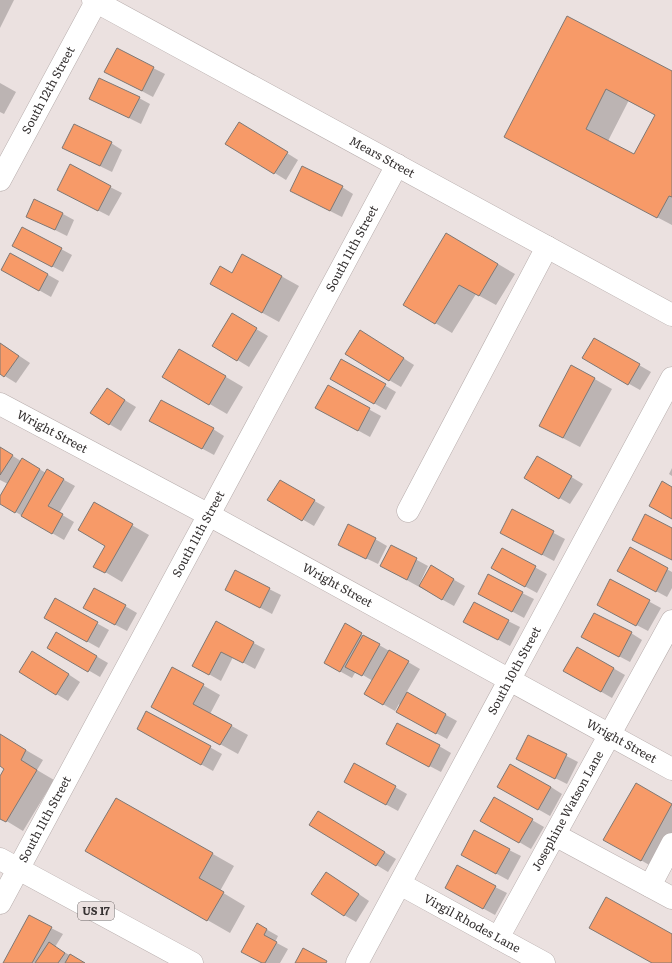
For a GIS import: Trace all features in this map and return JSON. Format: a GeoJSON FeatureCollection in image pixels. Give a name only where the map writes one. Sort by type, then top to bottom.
{"type":"FeatureCollection","features":[{"type":"Feature","properties":{"kind":"street","name":"Mears Street"},"geometry":{"type":"LineString","coordinates":[[95,1],[672,315]]}},
{"type":"Feature","properties":{"kind":"street","name":"South 12th Street"},"geometry":{"type":"LineString","coordinates":[[0,180],[95,1]]}},
{"type":"Feature","properties":{"kind":"street","name":"South 11th Street"},"geometry":{"type":"LineString","coordinates":[[0,903],[9,864],[208,515],[397,165]]}},
{"type":"Feature","properties":{"kind":"street"},"geometry":{"type":"LineString","coordinates":[[408,511],[547,248]]}},
{"type":"Feature","properties":{"kind":"street","name":"South 10th Street"},"geometry":{"type":"LineString","coordinates":[[358,963],[672,378]]}},
{"type":"Feature","properties":{"kind":"street","name":"Wright Street"},"geometry":{"type":"LineString","coordinates":[[0,404],[208,515],[672,769]]}},
{"type":"Feature","properties":{"kind":"street","name":"Josephine Watson Lane"},"geometry":{"type":"LineString","coordinates":[[498,938],[672,621]]}},
{"type":"Feature","properties":{"kind":"street"},"geometry":{"type":"LineString","coordinates":[[555,835],[672,898]]}},
{"type":"Feature","properties":{"kind":"street"},"geometry":{"type":"LineString","coordinates":[[650,886],[672,844]]}},
{"type":"Feature","properties":{"kind":"street","name":"US 17"},"geometry":{"type":"LineString","coordinates":[[9,864],[192,963]]}},
{"type":"Feature","properties":{"kind":"street","name":"Virgil Rhodes Lane"},"geometry":{"type":"LineString","coordinates":[[400,884],[544,963]]}},
{"type":"Feature","properties":{"kind":"building"},"geometry":{"type":"Polygon","coordinates":[[[567,16],[672,71],[672,197],[669,196],[657,218],[504,137],[567,16]],[[606,89],[586,129],[634,154],[655,115],[606,89]]]}},
{"type":"Feature","properties":{"kind":"building"},"geometry":{"type":"Polygon","coordinates":[[[117,48],[154,67],[142,91],[104,72],[117,48]]]}},
{"type":"Feature","properties":{"kind":"building"},"geometry":{"type":"Polygon","coordinates":[[[99,78],[140,97],[129,118],[89,99],[99,78]]]}},
{"type":"Feature","properties":{"kind":"building"},"geometry":{"type":"Polygon","coordinates":[[[239,122],[288,152],[274,174],[225,144],[239,122]]]}},
{"type":"Feature","properties":{"kind":"building"},"geometry":{"type":"Polygon","coordinates":[[[74,124],[112,142],[100,166],[62,148],[74,124]]]}},
{"type":"Feature","properties":{"kind":"building"},"geometry":{"type":"Polygon","coordinates":[[[70,164],[111,186],[98,211],[57,190],[70,164]]]}},
{"type":"Feature","properties":{"kind":"building"},"geometry":{"type":"Polygon","coordinates":[[[302,166],[343,186],[330,211],[290,191],[302,166]]]}},
{"type":"Feature","properties":{"kind":"building"},"geometry":{"type":"Polygon","coordinates":[[[34,199],[63,213],[55,230],[26,217],[34,199]]]}},
{"type":"Feature","properties":{"kind":"building"},"geometry":{"type":"Polygon","coordinates":[[[22,227],[62,248],[52,267],[12,246],[22,227]]]}},
{"type":"Feature","properties":{"kind":"building"},"geometry":{"type":"Polygon","coordinates":[[[446,233],[498,264],[479,296],[459,285],[435,324],[403,305],[446,233]]]}},
{"type":"Feature","properties":{"kind":"building"},"geometry":{"type":"Polygon","coordinates":[[[10,253],[48,274],[39,291],[1,270],[10,253]]]}},
{"type":"Feature","properties":{"kind":"building"},"geometry":{"type":"Polygon","coordinates":[[[242,254],[282,276],[262,313],[210,284],[220,266],[232,273],[242,254]]]}},
{"type":"Feature","properties":{"kind":"building"},"geometry":{"type":"Polygon","coordinates":[[[232,313],[257,328],[237,361],[212,346],[232,313]]]}},
{"type":"Feature","properties":{"kind":"building"},"geometry":{"type":"Polygon","coordinates":[[[360,330],[404,358],[389,381],[345,354],[360,330]]]}},
{"type":"Feature","properties":{"kind":"building"},"geometry":{"type":"Polygon","coordinates":[[[594,338],[640,364],[628,385],[582,358],[594,338]]]}},
{"type":"Feature","properties":{"kind":"building"},"geometry":{"type":"Polygon","coordinates":[[[0,343],[19,356],[4,377],[0,374],[0,343]]]}},
{"type":"Feature","properties":{"kind":"building"},"geometry":{"type":"Polygon","coordinates":[[[179,349],[226,376],[209,405],[162,377],[179,349]]]}},
{"type":"Feature","properties":{"kind":"building"},"geometry":{"type":"Polygon","coordinates":[[[341,359],[386,384],[374,404],[330,379],[341,359]]]}},
{"type":"Feature","properties":{"kind":"building"},"geometry":{"type":"Polygon","coordinates":[[[571,365],[595,378],[563,438],[539,426],[571,365]]]}},
{"type":"Feature","properties":{"kind":"building"},"geometry":{"type":"Polygon","coordinates":[[[328,385],[370,408],[358,431],[315,408],[328,385]]]}},
{"type":"Feature","properties":{"kind":"building"},"geometry":{"type":"Polygon","coordinates":[[[107,388],[125,400],[109,425],[90,413],[107,388]]]}},
{"type":"Feature","properties":{"kind":"building"},"geometry":{"type":"Polygon","coordinates":[[[161,400],[214,428],[202,449],[149,421],[161,400]]]}},
{"type":"Feature","properties":{"kind":"building"},"geometry":{"type":"Polygon","coordinates":[[[0,447],[13,455],[0,475],[0,447]]]}},
{"type":"Feature","properties":{"kind":"building"},"geometry":{"type":"Polygon","coordinates":[[[537,456],[572,476],[559,499],[524,478],[537,456]]]}},
{"type":"Feature","properties":{"kind":"building"},"geometry":{"type":"Polygon","coordinates":[[[22,458],[40,469],[15,513],[0,504],[0,496],[22,458]]]}},
{"type":"Feature","properties":{"kind":"building"},"geometry":{"type":"Polygon","coordinates":[[[47,469],[64,479],[48,506],[63,514],[52,534],[21,516],[47,469]]]}},
{"type":"Feature","properties":{"kind":"building"},"geometry":{"type":"Polygon","coordinates":[[[280,480],[315,500],[302,521],[267,500],[280,480]]]}},
{"type":"Feature","properties":{"kind":"building"},"geometry":{"type":"Polygon","coordinates":[[[662,481],[672,487],[672,519],[649,506],[662,481]]]}},
{"type":"Feature","properties":{"kind":"building"},"geometry":{"type":"Polygon","coordinates":[[[94,502],[133,524],[105,573],[93,567],[105,546],[78,530],[94,502]]]}},
{"type":"Feature","properties":{"kind":"building"},"geometry":{"type":"Polygon","coordinates":[[[512,509],[554,531],[542,555],[500,533],[512,509]]]}},
{"type":"Feature","properties":{"kind":"building"},"geometry":{"type":"Polygon","coordinates":[[[645,514],[672,528],[672,560],[632,540],[645,514]]]}},
{"type":"Feature","properties":{"kind":"building"},"geometry":{"type":"Polygon","coordinates":[[[348,524],[376,538],[366,559],[338,545],[348,524]]]}},
{"type":"Feature","properties":{"kind":"building"},"geometry":{"type":"Polygon","coordinates":[[[391,545],[417,558],[407,580],[380,566],[391,545]]]}},
{"type":"Feature","properties":{"kind":"building"},"geometry":{"type":"Polygon","coordinates":[[[630,547],[668,568],[656,592],[617,571],[630,547]]]}},
{"type":"Feature","properties":{"kind":"building"},"geometry":{"type":"Polygon","coordinates":[[[502,548],[536,566],[525,587],[491,568],[502,548]]]}},
{"type":"Feature","properties":{"kind":"building"},"geometry":{"type":"Polygon","coordinates":[[[431,565],[454,579],[442,600],[419,586],[431,565]]]}},
{"type":"Feature","properties":{"kind":"building"},"geometry":{"type":"Polygon","coordinates":[[[235,570],[270,588],[260,608],[225,590],[235,570]]]}},
{"type":"Feature","properties":{"kind":"building"},"geometry":{"type":"Polygon","coordinates":[[[488,574],[523,592],[512,612],[478,594],[488,574]]]}},
{"type":"Feature","properties":{"kind":"building"},"geometry":{"type":"Polygon","coordinates":[[[610,579],[650,600],[636,626],[597,605],[610,579]]]}},
{"type":"Feature","properties":{"kind":"building"},"geometry":{"type":"Polygon","coordinates":[[[94,588],[126,605],[115,625],[83,608],[94,588]]]}},
{"type":"Feature","properties":{"kind":"building"},"geometry":{"type":"Polygon","coordinates":[[[55,598],[98,622],[87,642],[44,618],[55,598]]]}},
{"type":"Feature","properties":{"kind":"building"},"geometry":{"type":"Polygon","coordinates":[[[474,602],[509,620],[498,640],[463,622],[474,602]]]}},
{"type":"Feature","properties":{"kind":"building"},"geometry":{"type":"Polygon","coordinates":[[[594,613],[632,632],[619,657],[581,637],[594,613]]]}},
{"type":"Feature","properties":{"kind":"building"},"geometry":{"type":"Polygon","coordinates":[[[216,621],[254,642],[243,663],[221,652],[209,675],[192,666],[216,621]]]}},
{"type":"Feature","properties":{"kind":"building"},"geometry":{"type":"Polygon","coordinates":[[[345,623],[362,633],[340,672],[324,663],[345,623]]]}},
{"type":"Feature","properties":{"kind":"building"},"geometry":{"type":"Polygon","coordinates":[[[56,632],[97,656],[88,672],[47,648],[56,632]]]}},
{"type":"Feature","properties":{"kind":"building"},"geometry":{"type":"Polygon","coordinates":[[[363,635],[380,644],[362,676],[345,667],[363,635]]]}},
{"type":"Feature","properties":{"kind":"building"},"geometry":{"type":"Polygon","coordinates":[[[577,647],[614,668],[601,692],[563,671],[577,647]]]}},
{"type":"Feature","properties":{"kind":"building"},"geometry":{"type":"Polygon","coordinates":[[[389,650],[409,661],[383,705],[364,694],[389,650]]]}},
{"type":"Feature","properties":{"kind":"building"},"geometry":{"type":"Polygon","coordinates":[[[32,651],[69,674],[56,695],[19,672],[32,651]]]}},
{"type":"Feature","properties":{"kind":"building"},"geometry":{"type":"Polygon","coordinates":[[[172,667],[204,684],[193,704],[232,725],[220,745],[151,707],[172,667]]]}},
{"type":"Feature","properties":{"kind":"building"},"geometry":{"type":"Polygon","coordinates":[[[407,692],[446,714],[436,734],[396,712],[407,692]]]}},
{"type":"Feature","properties":{"kind":"building"},"geometry":{"type":"Polygon","coordinates":[[[146,711],[211,746],[201,765],[137,729],[146,711]]]}},
{"type":"Feature","properties":{"kind":"building"},"geometry":{"type":"Polygon","coordinates":[[[397,723],[440,745],[429,767],[386,744],[397,723]]]}},
{"type":"Feature","properties":{"kind":"building"},"geometry":{"type":"Polygon","coordinates":[[[0,734],[26,750],[21,760],[37,770],[6,822],[0,819],[0,776],[4,769],[0,766],[0,734]]]}},
{"type":"Feature","properties":{"kind":"building"},"geometry":{"type":"Polygon","coordinates":[[[528,735],[567,754],[555,779],[516,759],[528,735]]]}},
{"type":"Feature","properties":{"kind":"building"},"geometry":{"type":"Polygon","coordinates":[[[354,763],[396,786],[386,805],[344,782],[354,763]]]}},
{"type":"Feature","properties":{"kind":"building"},"geometry":{"type":"Polygon","coordinates":[[[510,764],[551,787],[538,810],[497,787],[510,764]]]}},
{"type":"Feature","properties":{"kind":"building"},"geometry":{"type":"Polygon","coordinates":[[[636,783],[672,804],[641,861],[603,840],[636,783]]]}},
{"type":"Feature","properties":{"kind":"building"},"geometry":{"type":"Polygon","coordinates":[[[494,797],[533,819],[519,843],[480,821],[494,797]]]}},
{"type":"Feature","properties":{"kind":"building"},"geometry":{"type":"Polygon","coordinates":[[[116,798],[213,853],[199,878],[224,892],[207,921],[85,851],[116,798]]]}},
{"type":"Feature","properties":{"kind":"building"},"geometry":{"type":"Polygon","coordinates":[[[318,811],[385,852],[376,866],[309,825],[318,811]]]}},
{"type":"Feature","properties":{"kind":"building"},"geometry":{"type":"Polygon","coordinates":[[[474,830],[510,849],[496,874],[461,855],[474,830]]]}},
{"type":"Feature","properties":{"kind":"building"},"geometry":{"type":"Polygon","coordinates":[[[457,865],[496,886],[483,909],[445,888],[457,865]]]}},
{"type":"Feature","properties":{"kind":"building"},"geometry":{"type":"Polygon","coordinates":[[[326,872],[359,894],[344,916],[311,894],[326,872]]]}},
{"type":"Feature","properties":{"kind":"building"},"geometry":{"type":"Polygon","coordinates":[[[606,897],[672,934],[672,963],[652,963],[589,928],[606,897]]]}},
{"type":"Feature","properties":{"kind":"building"},"geometry":{"type":"Polygon","coordinates":[[[29,915],[52,927],[32,963],[3,963],[29,915]]]}},
{"type":"Feature","properties":{"kind":"building"},"geometry":{"type":"Polygon","coordinates":[[[257,923],[267,929],[264,935],[277,942],[265,963],[262,963],[241,952],[257,923]]]}},
{"type":"Feature","properties":{"kind":"building"},"geometry":{"type":"Polygon","coordinates":[[[49,942],[65,953],[58,963],[35,963],[49,942]]]}},
{"type":"Feature","properties":{"kind":"building"},"geometry":{"type":"Polygon","coordinates":[[[303,948],[327,961],[326,963],[295,963],[303,948]]]}},
{"type":"Feature","properties":{"kind":"building"},"geometry":{"type":"Polygon","coordinates":[[[70,954],[85,963],[65,963],[70,954]]]}}]}
